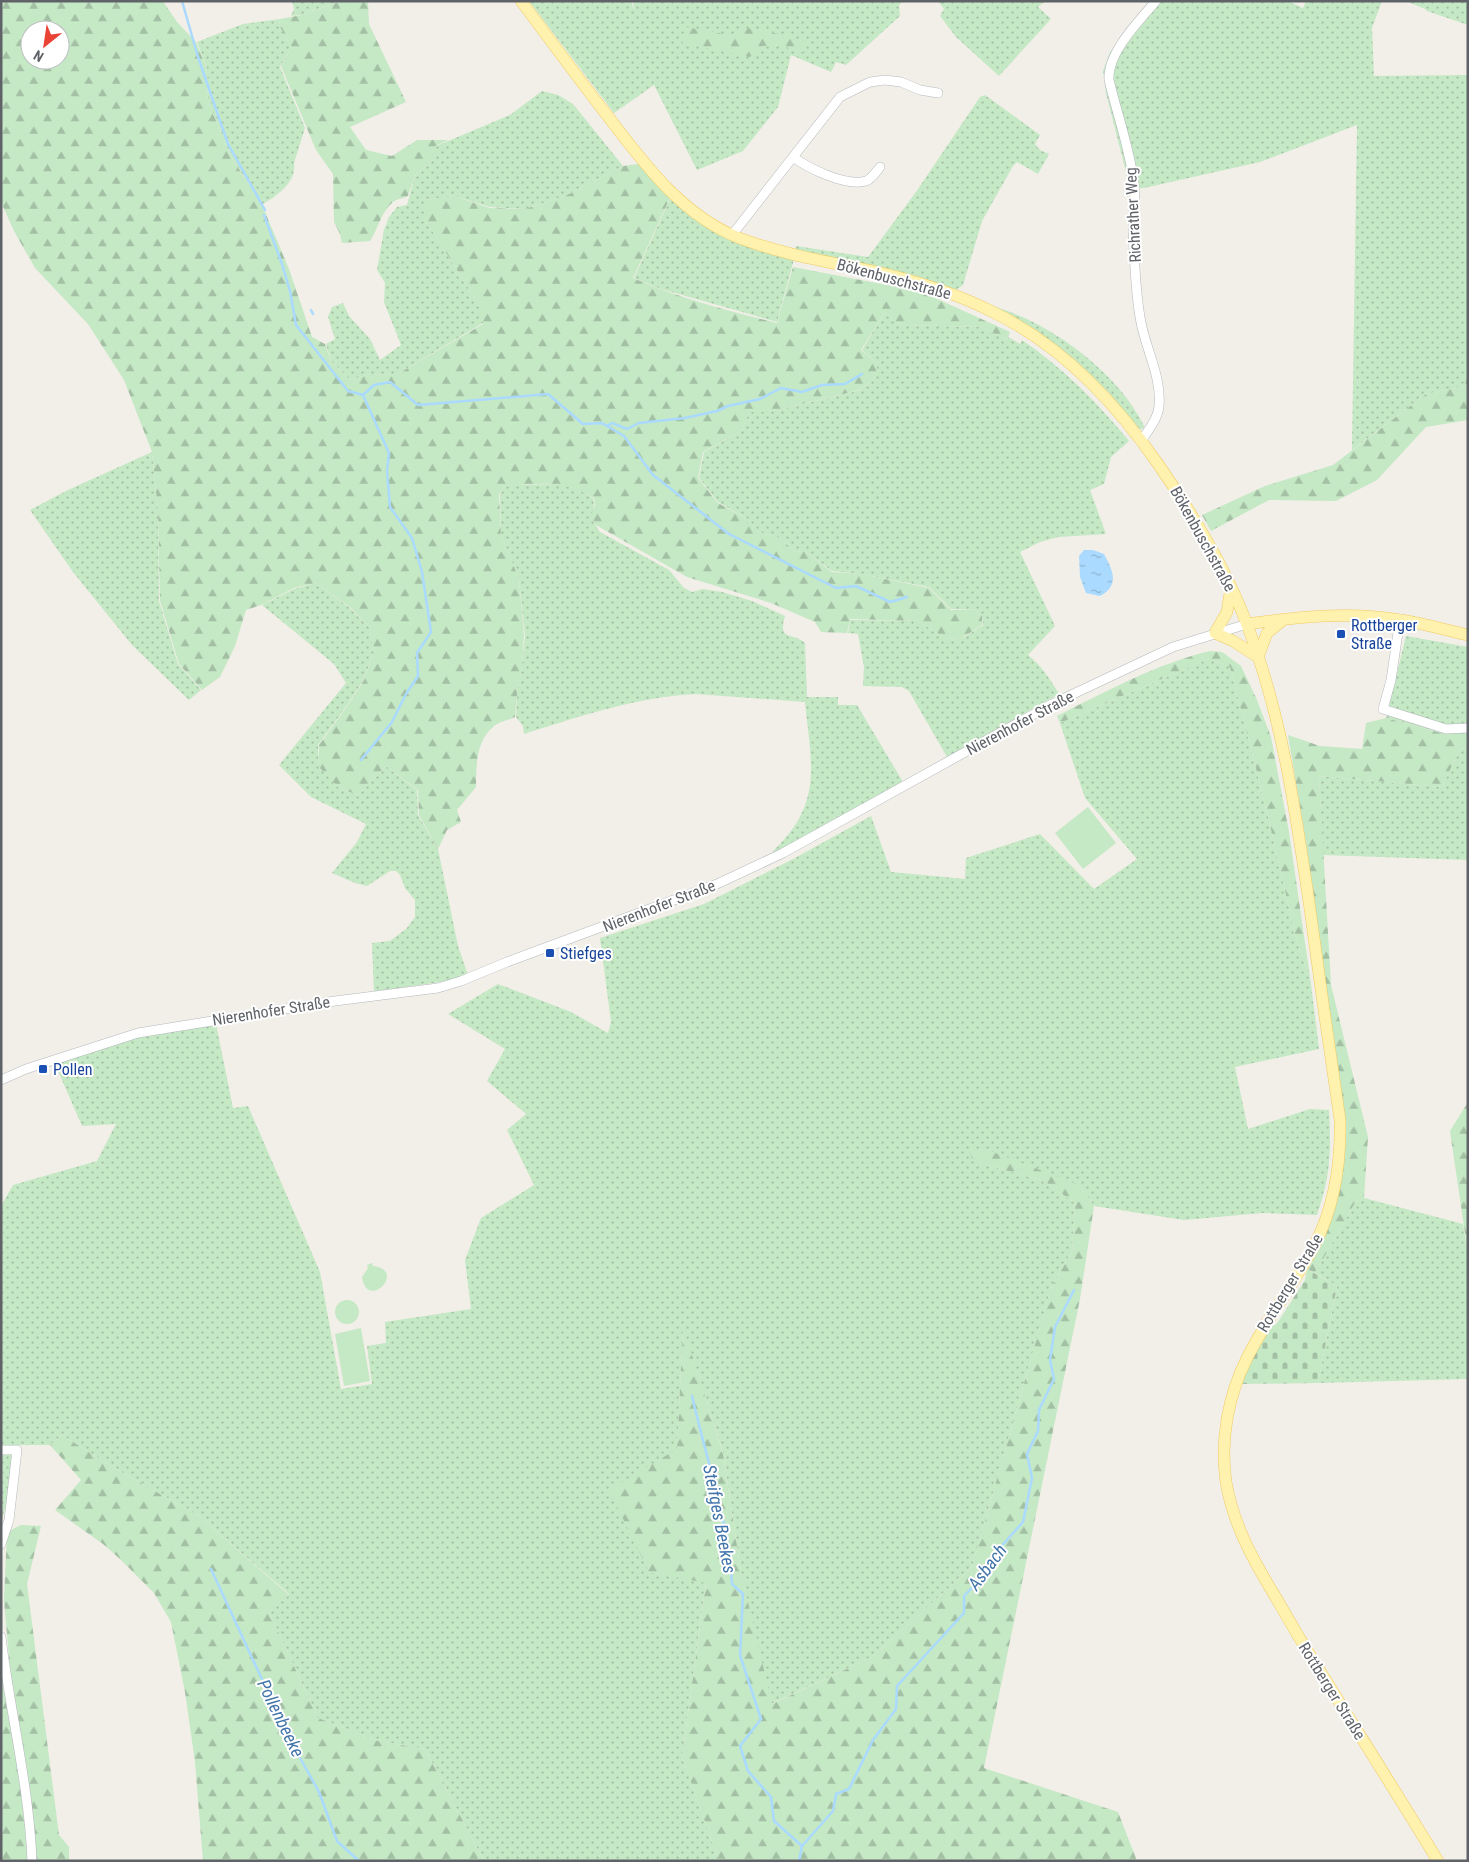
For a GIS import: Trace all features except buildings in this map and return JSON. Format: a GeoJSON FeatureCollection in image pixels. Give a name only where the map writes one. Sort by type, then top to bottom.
{"type":"FeatureCollection","features":[{"type":"Feature","properties":{"kind":"main road","name":"Bökenbuschstraße"},"geometry":{"type":"LineString","coordinates":[[521,1],[639,157],[661,183],[698,215],[732,234],[802,257],[918,282],[971,301],[996,313],[1042,342],[1081,374],[1104,396],[1142,440],[1196,522],[1231,587],[1247,624]]}},
{"type":"Feature","properties":{"kind":"main road"},"geometry":{"type":"LineString","coordinates":[[1231,587],[1227,612],[1215,632],[1258,657],[1267,633],[1284,619]]}},
{"type":"Feature","properties":{"kind":"main road"},"geometry":{"type":"LineString","coordinates":[[1247,624],[1324,616],[1366,616],[1400,619],[1468,635]]}},
{"type":"Feature","properties":{"kind":"main road","name":"Rottberger Straße"},"geometry":{"type":"LineString","coordinates":[[1247,624],[1284,746],[1293,792],[1340,1120],[1340,1138],[1338,1173],[1334,1194],[1316,1243],[1253,1345],[1233,1390],[1224,1436],[1227,1484],[1239,1530],[1253,1559],[1300,1639],[1438,1861]]}},
{"type":"Feature","properties":{"kind":"street","name":"Richrather Weg"},"geometry":{"type":"LineString","coordinates":[[1142,440],[1156,416],[1159,407],[1159,397],[1155,375],[1144,341],[1140,317],[1133,224],[1135,186],[1108,72],[1112,58],[1119,47],[1156,1]]}},
{"type":"Feature","properties":{"kind":"street"},"geometry":{"type":"LineString","coordinates":[[732,234],[840,98],[870,82],[885,80],[901,82],[920,90],[938,93]]}},
{"type":"Feature","properties":{"kind":"street"},"geometry":{"type":"LineString","coordinates":[[793,157],[801,163],[836,180],[866,182],[872,178],[880,167]]}},
{"type":"Feature","properties":{"kind":"street"},"geometry":{"type":"LineString","coordinates":[[1400,619],[1392,680],[1383,709],[1396,715],[1446,729],[1468,728]]}},
{"type":"Feature","properties":{"kind":"street","name":"Nierenhofer Straße"},"geometry":{"type":"LineString","coordinates":[[1,1080],[26,1068],[138,1033],[335,1001],[438,988],[461,981],[725,880],[783,853],[1052,704],[1166,650],[1215,632],[1247,624]]}},
{"type":"Feature","properties":{"kind":"street"},"geometry":{"type":"LineString","coordinates":[[1,1450],[17,1450],[9,1520],[1,1544]]}},
{"type":"Feature","properties":{"kind":"street"},"geometry":{"type":"LineString","coordinates":[[1,1636],[26,1793],[32,1861]]}},
{"type":"Feature","properties":{"kind":"green space"},"geometry":{"type":"Polygon","coordinates":[[[1,1],[163,1],[177,22],[196,42],[207,68],[208,101],[230,155],[262,205],[289,269],[312,337],[325,344],[331,361],[350,380],[370,374],[396,375],[483,324],[481,308],[426,221],[426,200],[454,196],[490,208],[525,209],[565,196],[623,166],[638,164],[670,198],[633,278],[704,304],[777,323],[793,267],[897,287],[933,297],[1010,332],[1007,340],[981,327],[900,325],[884,313],[861,350],[877,363],[876,374],[872,381],[856,391],[769,412],[749,412],[742,430],[703,452],[698,478],[718,503],[749,520],[759,532],[779,538],[795,551],[806,552],[832,572],[861,574],[929,588],[951,610],[977,610],[982,616],[982,625],[962,638],[947,639],[918,621],[850,619],[847,633],[821,632],[815,622],[771,603],[687,577],[594,524],[592,513],[595,506],[594,498],[583,492],[563,485],[553,484],[510,485],[503,488],[499,495],[501,535],[519,579],[524,635],[515,717],[495,725],[483,739],[478,755],[476,787],[457,810],[461,822],[447,830],[438,849],[419,815],[418,790],[386,766],[358,795],[339,788],[319,767],[319,745],[364,680],[374,652],[369,627],[351,608],[316,583],[294,588],[261,605],[246,610],[235,646],[220,677],[202,690],[179,664],[160,601],[158,511],[152,452],[124,380],[88,324],[35,268],[14,231],[1,202],[1,1]]]}},
{"type":"Feature","properties":{"kind":"green space"},"geometry":{"type":"Polygon","coordinates":[[[292,1],[340,1],[302,15],[291,16],[294,9],[292,1]]]}},
{"type":"Feature","properties":{"kind":"green space"},"geometry":{"type":"Polygon","coordinates":[[[341,1],[368,1],[369,24],[406,102],[350,127],[366,150],[392,156],[417,140],[448,140],[434,147],[434,159],[415,176],[408,196],[395,201],[389,206],[370,241],[342,243],[334,222],[333,174],[316,150],[281,66],[291,47],[279,25],[280,19],[302,15],[341,1]]]}},
{"type":"Feature","properties":{"kind":"green space"},"geometry":{"type":"Polygon","coordinates":[[[529,1],[631,1],[634,10],[633,1],[903,1],[899,5],[900,16],[846,65],[836,62],[831,72],[791,55],[778,107],[743,151],[697,170],[654,85],[614,113],[529,1]]]}},
{"type":"Feature","properties":{"kind":"green space"},"geometry":{"type":"Polygon","coordinates":[[[938,1],[1045,1],[1038,7],[1051,19],[999,76],[956,37],[940,16],[944,9],[938,1]]]}},
{"type":"Feature","properties":{"kind":"green space"},"geometry":{"type":"Polygon","coordinates":[[[1150,1],[1288,1],[1303,8],[1306,1],[1382,1],[1372,28],[1374,76],[1468,75],[1468,364],[1465,386],[1426,394],[1352,450],[1357,125],[1260,162],[1144,188],[1130,188],[1106,93],[1103,71],[1110,52],[1150,1]]]}},
{"type":"Feature","properties":{"kind":"green space"},"geometry":{"type":"Polygon","coordinates":[[[1406,1],[1468,1],[1468,25],[1427,11],[1406,1]]]}},
{"type":"Feature","properties":{"kind":"green space"},"geometry":{"type":"Polygon","coordinates":[[[280,19],[279,25],[291,47],[280,67],[305,128],[289,183],[262,205],[230,155],[208,101],[207,68],[197,42],[243,24],[280,19]]]}},
{"type":"Feature","properties":{"kind":"green space"},"geometry":{"type":"Polygon","coordinates":[[[685,27],[730,35],[748,28],[790,36],[804,42],[809,54],[779,45],[763,46],[750,57],[682,43],[685,27]]]}},
{"type":"Feature","properties":{"kind":"green space"},"geometry":{"type":"Polygon","coordinates":[[[542,91],[558,95],[573,104],[623,166],[565,196],[525,209],[490,207],[454,196],[426,200],[426,221],[481,308],[483,323],[396,375],[370,374],[350,380],[331,361],[326,344],[335,339],[328,317],[332,307],[343,303],[349,316],[370,339],[380,360],[401,345],[384,302],[385,283],[377,270],[384,230],[389,217],[397,207],[407,205],[415,176],[434,159],[434,147],[510,115],[542,91]]]}},
{"type":"Feature","properties":{"kind":"green space"},"geometry":{"type":"Polygon","coordinates":[[[985,95],[1040,135],[1035,144],[1040,150],[1049,154],[1038,174],[1017,162],[1013,166],[982,221],[963,285],[956,290],[795,251],[796,246],[868,257],[916,192],[980,97],[985,95]]]}},
{"type":"Feature","properties":{"kind":"green space"},"geometry":{"type":"Polygon","coordinates":[[[670,199],[697,220],[794,259],[777,322],[661,289],[634,278],[670,199]]]}},
{"type":"Feature","properties":{"kind":"green space"},"geometry":{"type":"Polygon","coordinates":[[[992,306],[1037,324],[1080,352],[1118,388],[1145,428],[1140,429],[1135,425],[1108,392],[1085,370],[992,306]]]}},
{"type":"Feature","properties":{"kind":"green space"},"geometry":{"type":"Polygon","coordinates":[[[884,313],[900,325],[981,327],[1007,340],[1008,337],[1020,344],[1022,340],[1052,362],[1079,387],[1129,441],[1111,457],[1104,484],[1090,490],[1106,534],[1058,537],[1040,542],[1020,552],[1055,626],[1028,655],[1042,668],[1059,694],[947,757],[909,691],[902,687],[863,686],[864,667],[858,634],[848,633],[850,620],[918,621],[947,639],[963,638],[983,625],[982,616],[977,610],[951,609],[929,587],[860,574],[832,571],[806,552],[795,551],[779,538],[759,532],[749,520],[718,502],[699,478],[704,452],[742,430],[749,412],[769,412],[857,391],[870,383],[876,374],[877,363],[862,350],[884,313]]]}},
{"type":"Feature","properties":{"kind":"green space"},"geometry":{"type":"Polygon","coordinates":[[[1468,364],[1468,420],[1426,427],[1377,480],[1336,501],[1269,500],[1211,531],[1202,515],[1265,486],[1333,465],[1426,394],[1465,386],[1468,364]]]}},
{"type":"Feature","properties":{"kind":"green space"},"geometry":{"type":"Polygon","coordinates":[[[152,452],[158,511],[159,601],[178,664],[201,690],[189,700],[132,645],[73,572],[30,510],[68,490],[152,452]]]}},
{"type":"Feature","properties":{"kind":"green space"},"geometry":{"type":"Polygon","coordinates":[[[560,484],[580,490],[593,498],[593,518],[600,532],[669,570],[684,588],[692,592],[703,589],[722,592],[752,601],[785,616],[783,630],[785,633],[805,643],[807,697],[838,697],[838,705],[857,705],[903,782],[774,853],[773,851],[789,833],[800,816],[807,799],[811,764],[805,702],[696,694],[674,696],[609,708],[524,734],[523,726],[516,717],[517,694],[525,636],[519,579],[501,535],[500,495],[503,488],[510,485],[560,484]]]}},
{"type":"Feature","properties":{"kind":"green space"},"geometry":{"type":"Polygon","coordinates":[[[316,583],[350,608],[369,627],[374,652],[364,679],[318,745],[319,767],[339,788],[358,795],[386,766],[417,790],[418,815],[438,849],[458,946],[468,975],[453,980],[374,992],[372,943],[390,941],[406,929],[415,917],[415,900],[405,888],[400,875],[396,871],[390,871],[367,886],[332,873],[357,842],[366,824],[311,797],[279,765],[346,683],[334,664],[262,605],[294,589],[316,583]]]}},
{"type":"Feature","properties":{"kind":"green space"},"geometry":{"type":"Polygon","coordinates":[[[1406,636],[1468,647],[1468,734],[1444,734],[1386,718],[1406,636]]]}},
{"type":"Feature","properties":{"kind":"green space"},"geometry":{"type":"Polygon","coordinates":[[[1210,651],[1222,652],[1241,666],[1257,700],[1271,737],[1289,832],[1311,984],[1295,934],[1268,816],[1230,667],[1208,659],[1060,723],[1057,716],[1151,671],[1190,656],[1210,651]]]}},
{"type":"Feature","properties":{"kind":"green space"},"geometry":{"type":"Polygon","coordinates":[[[1208,659],[1230,667],[1268,816],[1295,934],[1311,984],[1319,1049],[1235,1067],[1248,1129],[1310,1109],[1329,1110],[1329,1163],[1317,1215],[1262,1213],[1184,1220],[1094,1206],[1079,1185],[973,1161],[1044,1181],[1075,1203],[1072,1251],[1051,1288],[972,1567],[872,1657],[771,1704],[741,1572],[723,1452],[683,1329],[677,1449],[649,1572],[706,1582],[682,1757],[719,1861],[484,1861],[425,1749],[378,1741],[318,1718],[269,1612],[289,1594],[199,1516],[116,1469],[62,1435],[50,1445],[1,1445],[1,1206],[13,1185],[97,1161],[116,1124],[82,1126],[55,1064],[139,1037],[216,1024],[233,1108],[248,1106],[320,1272],[341,1389],[372,1384],[367,1346],[386,1343],[385,1322],[471,1309],[465,1260],[481,1218],[534,1185],[507,1130],[526,1114],[487,1081],[505,1049],[448,1014],[498,984],[571,1012],[608,1033],[611,1022],[600,938],[704,904],[795,858],[871,816],[891,872],[965,879],[966,858],[1040,834],[1094,889],[1137,859],[1085,798],[1060,723],[1208,659]]]}},
{"type":"Feature","properties":{"kind":"green space"},"geometry":{"type":"Polygon","coordinates":[[[1386,718],[1444,734],[1468,734],[1468,748],[1460,749],[1442,787],[1319,776],[1331,985],[1368,1137],[1364,1198],[1356,1201],[1315,1273],[1307,1269],[1342,1172],[1324,978],[1303,825],[1288,735],[1320,746],[1362,749],[1366,723],[1386,718]]]}},
{"type":"Feature","properties":{"kind":"green space"},"geometry":{"type":"Polygon","coordinates":[[[1468,748],[1468,860],[1323,855],[1319,776],[1442,787],[1460,749],[1468,748]]]}},
{"type":"Feature","properties":{"kind":"green space"},"geometry":{"type":"Polygon","coordinates":[[[1088,807],[1116,843],[1083,869],[1055,833],[1088,807]]]}},
{"type":"Feature","properties":{"kind":"green space"},"geometry":{"type":"Polygon","coordinates":[[[1468,1102],[1468,1254],[1450,1131],[1468,1102]]]}},
{"type":"Feature","properties":{"kind":"green space"},"geometry":{"type":"Polygon","coordinates":[[[969,1150],[993,1152],[1079,1185],[1094,1206],[1080,1299],[984,1768],[1118,1812],[1137,1861],[719,1861],[682,1757],[706,1583],[649,1572],[609,1490],[677,1449],[683,1327],[723,1453],[741,1572],[772,1704],[872,1657],[972,1567],[1051,1288],[1072,1251],[1075,1203],[1044,1181],[973,1161],[969,1150]]]}},
{"type":"Feature","properties":{"kind":"green space"},"geometry":{"type":"Polygon","coordinates":[[[1364,1198],[1463,1224],[1468,1254],[1468,1379],[1318,1383],[1337,1286],[1315,1273],[1356,1201],[1364,1198]]]}},
{"type":"Feature","properties":{"kind":"green space"},"geometry":{"type":"Polygon","coordinates":[[[372,1263],[373,1266],[383,1269],[387,1274],[382,1286],[377,1290],[371,1291],[365,1287],[362,1277],[368,1268],[367,1265],[372,1263]]]}},
{"type":"Feature","properties":{"kind":"green space"},"geometry":{"type":"Polygon","coordinates":[[[1307,1269],[1337,1286],[1318,1383],[1242,1384],[1246,1369],[1268,1327],[1278,1322],[1305,1280],[1307,1269]]]}},
{"type":"Feature","properties":{"kind":"green space"},"geometry":{"type":"Polygon","coordinates":[[[347,1300],[352,1301],[358,1307],[358,1317],[352,1323],[347,1324],[342,1323],[336,1317],[335,1312],[336,1307],[342,1301],[347,1300]]]}},
{"type":"Feature","properties":{"kind":"green space"},"geometry":{"type":"Polygon","coordinates":[[[361,1328],[370,1381],[344,1386],[335,1334],[361,1328]]]}},
{"type":"Feature","properties":{"kind":"green space"},"geometry":{"type":"Polygon","coordinates":[[[62,1435],[116,1469],[199,1516],[289,1595],[269,1612],[318,1718],[378,1741],[425,1749],[484,1861],[203,1861],[195,1762],[185,1692],[171,1622],[154,1593],[120,1559],[103,1544],[55,1510],[81,1480],[50,1445],[62,1435]]]}},
{"type":"Feature","properties":{"kind":"green space"},"geometry":{"type":"Polygon","coordinates":[[[14,1453],[11,1486],[1,1524],[1,1454],[14,1453]]]}},
{"type":"Feature","properties":{"kind":"green space"},"geometry":{"type":"Polygon","coordinates":[[[21,1525],[41,1526],[27,1584],[59,1835],[69,1847],[69,1861],[1,1861],[1,1662],[9,1658],[4,1600],[7,1532],[21,1525]]]}},
{"type":"Feature","properties":{"kind":"water"},"geometry":{"type":"Polygon","coordinates":[[[1084,550],[1093,550],[1104,554],[1110,566],[1113,577],[1112,582],[1106,592],[1100,596],[1086,593],[1080,577],[1079,556],[1084,550]]]}},
{"type":"Feature","properties":{"kind":"waterway"},"geometry":{"type":"LineString","coordinates":[[182,1],[198,57],[228,144],[265,210]]}},
{"type":"Feature","properties":{"kind":"waterway"},"geometry":{"type":"LineString","coordinates":[[264,215],[290,291],[296,325],[348,391],[363,395],[389,453],[387,471],[390,507],[412,538],[422,572],[431,632],[417,653],[418,676],[406,694],[392,722],[361,760]]}},
{"type":"Feature","properties":{"kind":"waterway"},"geometry":{"type":"LineString","coordinates":[[311,310],[313,314]]}},
{"type":"Feature","properties":{"kind":"waterway"},"geometry":{"type":"LineString","coordinates":[[607,426],[612,423],[627,429],[639,423],[685,418],[760,399],[781,388],[802,392],[822,385],[845,384],[862,374]]}},
{"type":"Feature","properties":{"kind":"waterway"},"geometry":{"type":"LineString","coordinates":[[363,395],[374,385],[390,382],[418,405],[548,394],[583,424],[602,423],[624,436],[653,475],[729,534],[836,588],[856,586],[890,602],[907,597]]}},
{"type":"Feature","properties":{"kind":"waterway","name":"Asbach"},"geometry":{"type":"LineString","coordinates":[[799,1861],[802,1846],[833,1811],[836,1794],[849,1789],[873,1740],[896,1709],[897,1686],[964,1613],[964,1596],[987,1572],[998,1550],[1023,1522],[1032,1478],[1027,1454],[1038,1431],[1039,1410],[1054,1379],[1050,1360],[1055,1327],[1074,1290]]}},
{"type":"Feature","properties":{"kind":"waterway","name":"Steifges Beekes"},"geometry":{"type":"LineString","coordinates":[[692,1396],[726,1536],[732,1584],[743,1594],[740,1655],[761,1719],[740,1746],[748,1771],[771,1797],[774,1821],[802,1846]]}},
{"type":"Feature","properties":{"kind":"waterway","name":"Pollenbeeke"},"geometry":{"type":"LineString","coordinates":[[211,1569],[290,1740],[319,1792],[337,1841],[359,1861]]}},
{"type":"Feature","properties":{"kind":"place","name":"Rottberger Straße"},"geometry":{"type":"Point","coordinates":[1341,634]}},
{"type":"Feature","properties":{"kind":"place","name":"Stiefges"},"geometry":{"type":"Point","coordinates":[550,953]}},
{"type":"Feature","properties":{"kind":"place","name":"Pollen"},"geometry":{"type":"Point","coordinates":[43,1069]}}]}
